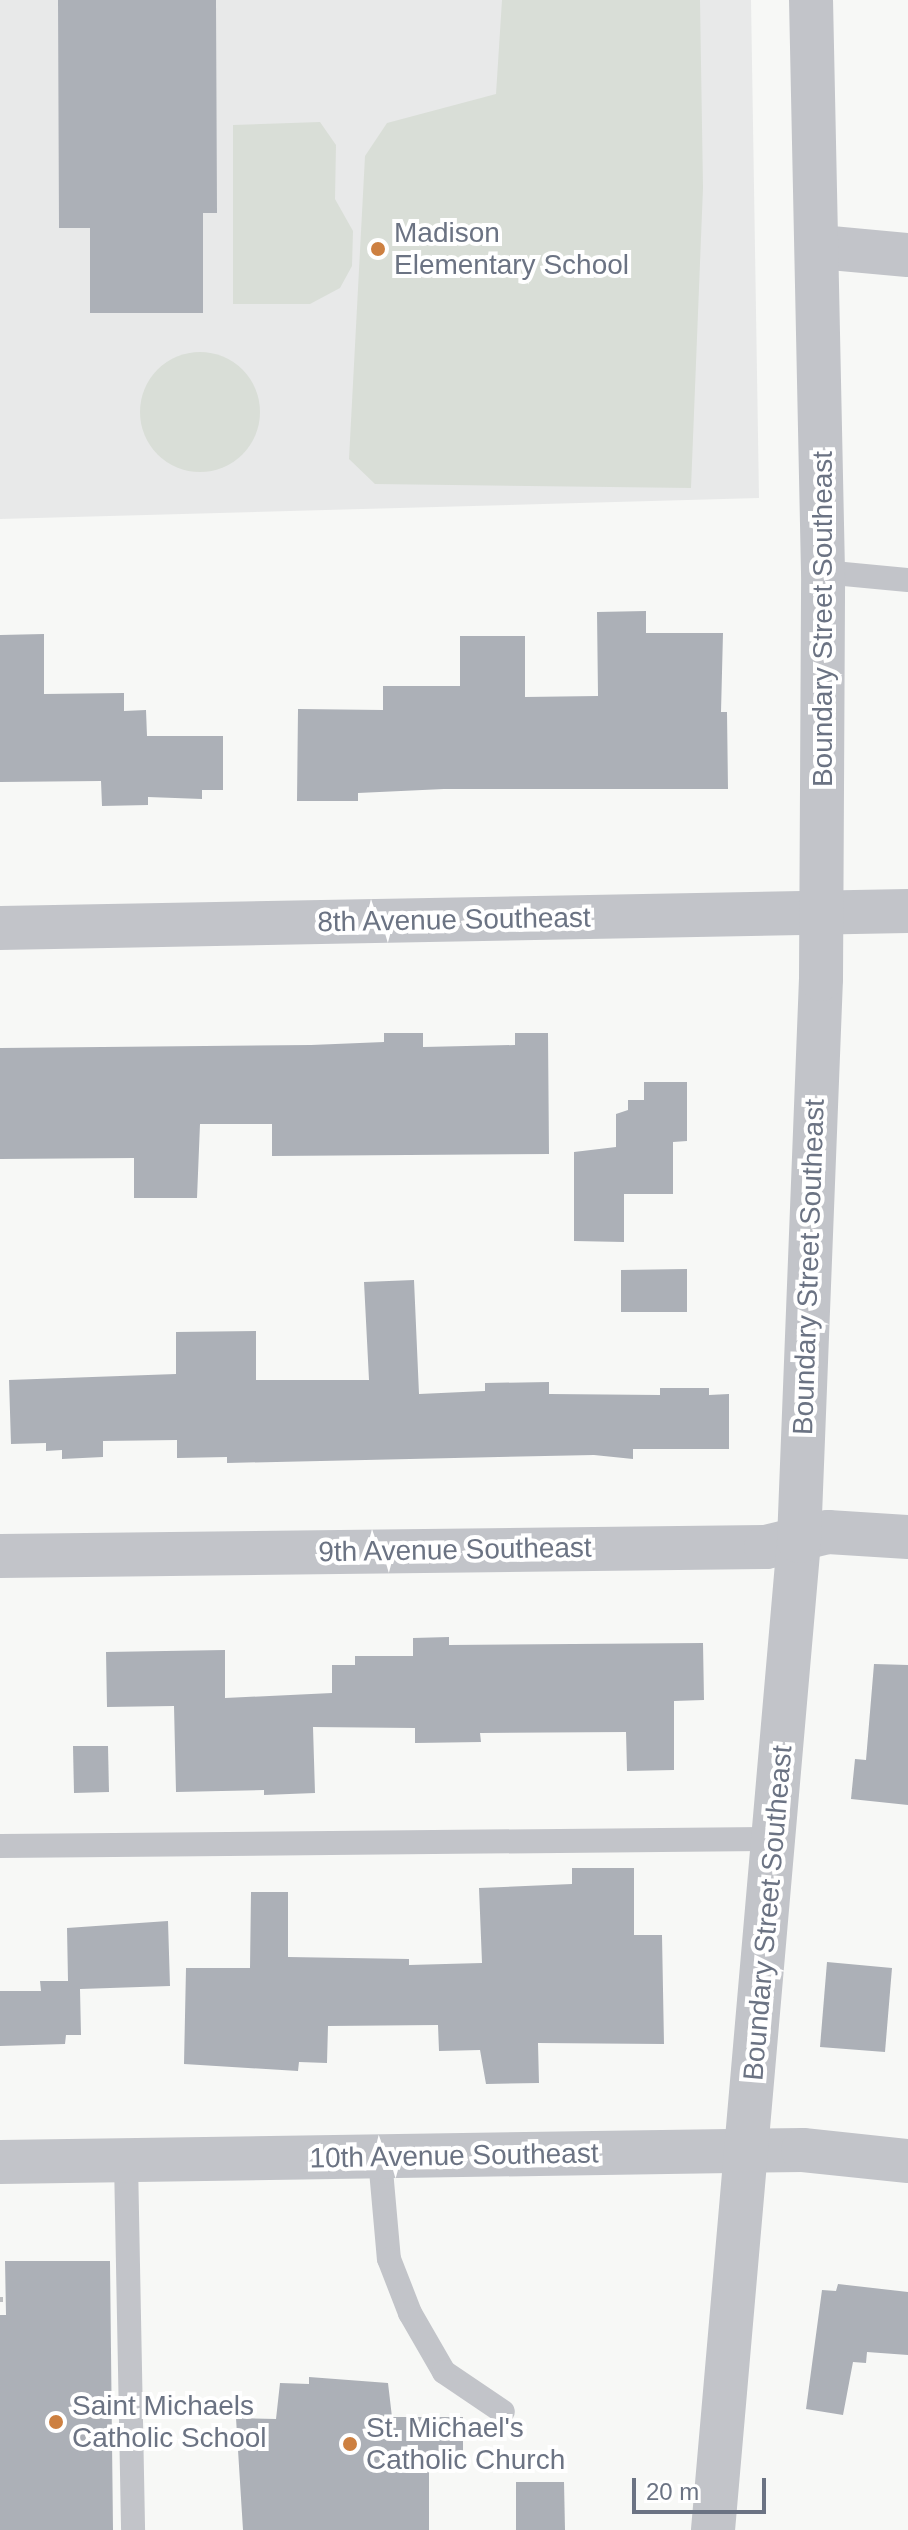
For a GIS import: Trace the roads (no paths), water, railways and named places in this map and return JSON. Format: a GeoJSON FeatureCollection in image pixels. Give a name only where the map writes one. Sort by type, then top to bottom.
{"type":"FeatureCollection","features":[{"type":"Feature","properties":{"kind":"street","name":"Boundary Street Southeast"},"geometry":{"type":"LineString","coordinates":[[713,2530],[743,2151],[775,1839],[799,1541],[823,912],[820,247],[811,0]]}},
{"type":"Feature","properties":{"kind":"street"},"geometry":{"type":"LineString","coordinates":[[820,247],[908,255]]}},
{"type":"Feature","properties":{"kind":"street","name":"8th Avenue Southeast"},"geometry":{"type":"LineString","coordinates":[[0,928],[908,911]]}},
{"type":"Feature","properties":{"kind":"street","name":"9th Avenue Southeast"},"geometry":{"type":"LineString","coordinates":[[0,1556],[766,1547],[828,1532],[908,1537]]}},
{"type":"Feature","properties":{"kind":"street","name":"10th Avenue Southeast"},"geometry":{"type":"LineString","coordinates":[[0,2162],[380,2159],[803,2150],[908,2161]]}},
{"type":"Feature","properties":{"kind":"lane"},"geometry":{"type":"LineString","coordinates":[[823,572],[908,580]]}},
{"type":"Feature","properties":{"kind":"lane"},"geometry":{"type":"LineString","coordinates":[[0,1846],[775,1839]]}},
{"type":"Feature","properties":{"kind":"lane"},"geometry":{"type":"LineString","coordinates":[[380,2159],[389,2259],[410,2313],[444,2372],[503,2412]]}},
{"type":"Feature","properties":{"kind":"lane"},"geometry":{"type":"LineString","coordinates":[[126,2161],[133,2530]]}},
{"type":"Feature","properties":{"kind":"place","name":"Madison Elementary School"},"geometry":{"type":"Point","coordinates":[378,249]}},
{"type":"Feature","properties":{"kind":"place","name":"Saint Michaels Catholic School"},"geometry":{"type":"Point","coordinates":[56,2422]}},
{"type":"Feature","properties":{"kind":"place","name":"St. Michael's Catholic Church"},"geometry":{"type":"Point","coordinates":[350,2444]}}]}
